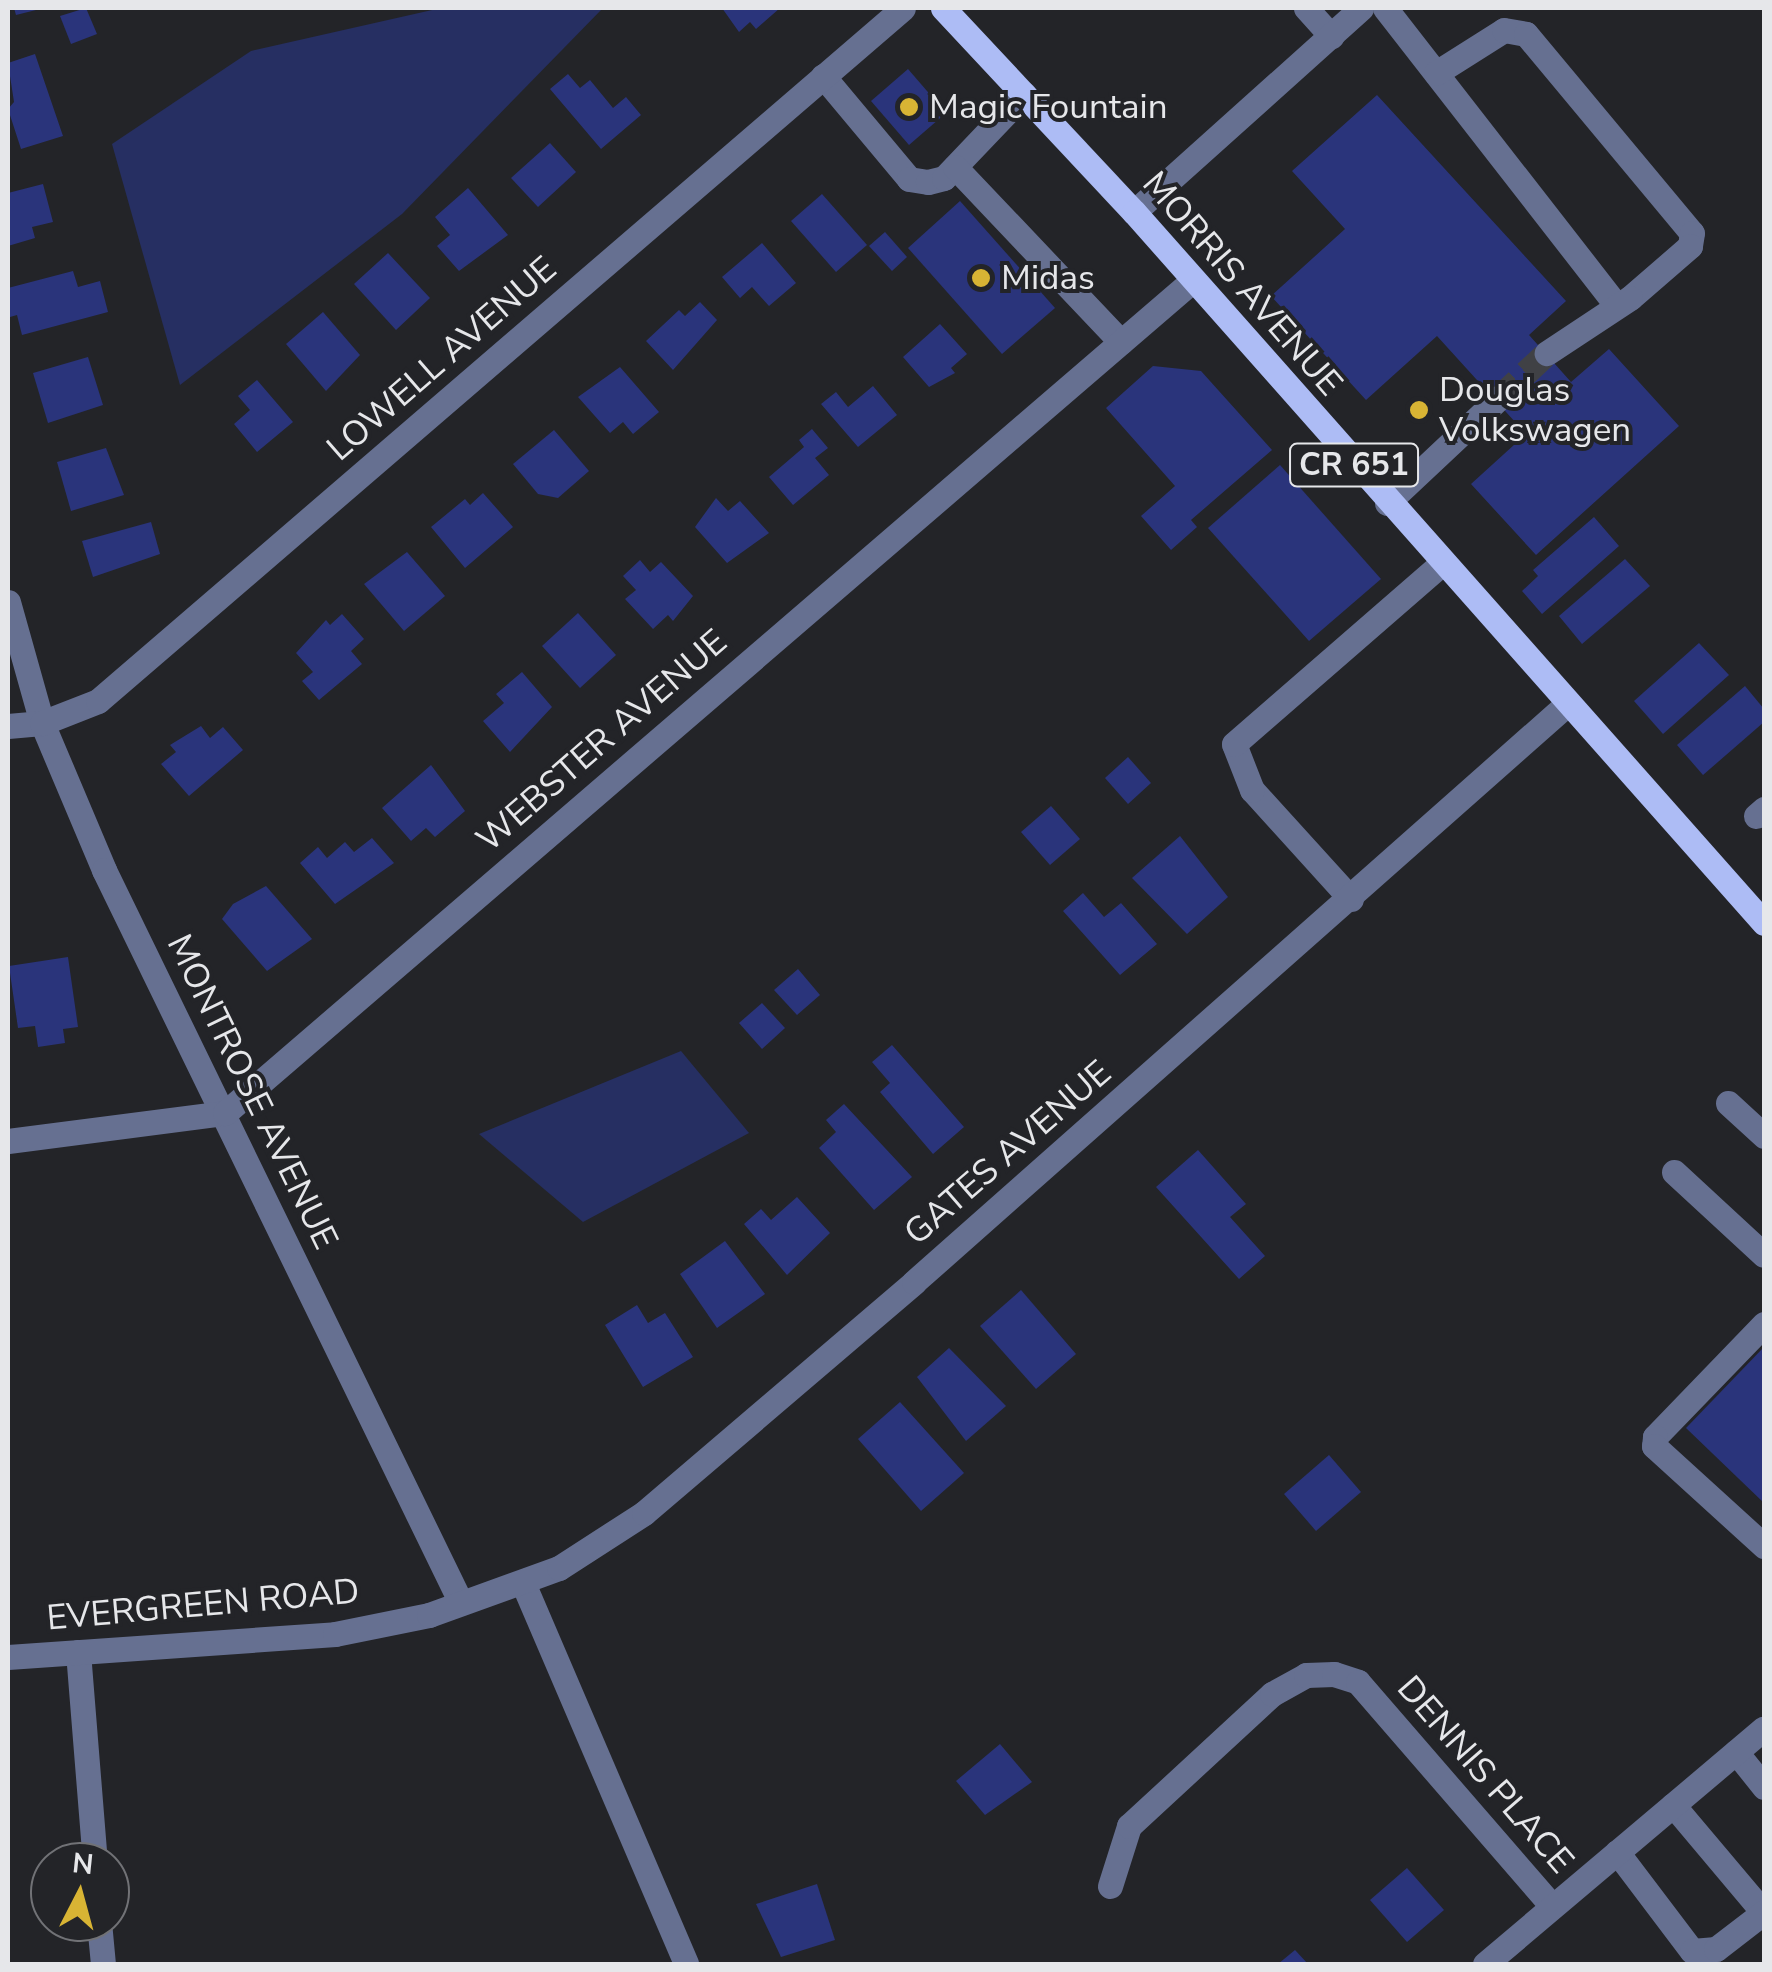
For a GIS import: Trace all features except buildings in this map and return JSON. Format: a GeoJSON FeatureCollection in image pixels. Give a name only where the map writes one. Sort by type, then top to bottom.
{"type":"FeatureCollection","features":[{"type":"Feature","properties":{"kind":"main road","name":"MORRIS AVENUE"},"geometry":{"type":"LineString","coordinates":[[944,8],[1134,212],[1441,564],[1764,923]]}},
{"type":"Feature","properties":{"kind":"street","name":"LOWELL AVENUE"},"geometry":{"type":"LineString","coordinates":[[8,726],[42,722],[98,702],[903,8]]}},
{"type":"Feature","properties":{"kind":"street"},"geometry":{"type":"LineString","coordinates":[[1306,8],[1331,36]]}},
{"type":"Feature","properties":{"kind":"street"},"geometry":{"type":"LineString","coordinates":[[1134,212],[1361,8]]}},
{"type":"Feature","properties":{"kind":"street"},"geometry":{"type":"LineString","coordinates":[[1385,8],[1614,302]]}},
{"type":"Feature","properties":{"kind":"street"},"geometry":{"type":"LineString","coordinates":[[1436,73],[1504,30],[1526,34],[1692,233],[1690,246],[1630,298],[1614,302],[1546,352]]}},
{"type":"Feature","properties":{"kind":"street"},"geometry":{"type":"LineString","coordinates":[[823,76],[909,179],[944,178],[1024,94]]}},
{"type":"Feature","properties":{"kind":"street"},"geometry":{"type":"LineString","coordinates":[[955,167],[1121,342]]}},
{"type":"Feature","properties":{"kind":"street","name":"WEBSTER AVENUE"},"geometry":{"type":"LineString","coordinates":[[225,1113],[1192,282]]}},
{"type":"Feature","properties":{"kind":"street"},"geometry":{"type":"LineString","coordinates":[[1388,503],[1499,398]]}},
{"type":"Feature","properties":{"kind":"street"},"geometry":{"type":"LineString","coordinates":[[1351,898],[1252,790],[1234,744],[1441,564]]}},
{"type":"Feature","properties":{"kind":"street","name":"MONTROSE AVENUE"},"geometry":{"type":"LineString","coordinates":[[8,602],[42,722],[104,870],[461,1603]]}},
{"type":"Feature","properties":{"kind":"street","name":"GATES AVENUE"},"geometry":{"type":"LineString","coordinates":[[461,1603],[558,1568],[644,1512],[1351,898],[1567,704]]}},
{"type":"Feature","properties":{"kind":"street"},"geometry":{"type":"LineString","coordinates":[[1728,1103],[1764,1136]]}},
{"type":"Feature","properties":{"kind":"street"},"geometry":{"type":"LineString","coordinates":[[8,1141],[225,1113]]}},
{"type":"Feature","properties":{"kind":"street"},"geometry":{"type":"LineString","coordinates":[[1674,1172],[1764,1255]]}},
{"type":"Feature","properties":{"kind":"street"},"geometry":{"type":"LineString","coordinates":[[1764,1324],[1655,1437],[1654,1446],[1764,1546]]}},
{"type":"Feature","properties":{"kind":"street"},"geometry":{"type":"LineString","coordinates":[[523,1583],[686,1964]]}},
{"type":"Feature","properties":{"kind":"street","name":"EVERGREEN ROAD"},"geometry":{"type":"LineString","coordinates":[[8,1658],[335,1634],[461,1603]]}},
{"type":"Feature","properties":{"kind":"street"},"geometry":{"type":"LineString","coordinates":[[78,1652],[93,1842]]}},
{"type":"Feature","properties":{"kind":"street","name":"DENNIS PLACE"},"geometry":{"type":"LineString","coordinates":[[1110,1886],[1128,1826],[1272,1694],[1306,1675],[1334,1674],[1358,1682],[1552,1906]]}},
{"type":"Feature","properties":{"kind":"street"},"geometry":{"type":"LineString","coordinates":[[1485,1964],[1764,1728]]}},
{"type":"Feature","properties":{"kind":"street"},"geometry":{"type":"LineString","coordinates":[[1736,1752],[1764,1787]]}},
{"type":"Feature","properties":{"kind":"street"},"geometry":{"type":"LineString","coordinates":[[1617,1852],[1692,1952],[1716,1950],[1764,1913],[1673,1805]]}},
{"type":"Feature","properties":{"kind":"shaded area"},"geometry":{"type":"Polygon","coordinates":[[[441,8],[603,8],[402,214],[180,385],[112,144],[251,51],[441,8]]]}},
{"type":"Feature","properties":{"kind":"shaded area"},"geometry":{"type":"Polygon","coordinates":[[[681,1051],[749,1133],[583,1222],[479,1134],[681,1051]]]}},
{"type":"Feature","properties":{"kind":"tunnel"},"geometry":{"type":"LineString","coordinates":[[1499,398],[1547,353]]}},
{"type":"Feature","properties":{"kind":"place","name":"Magic Fountain"},"geometry":{"type":"Point","coordinates":[909,107]}},
{"type":"Feature","properties":{"kind":"place","name":"Midas"},"geometry":{"type":"Point","coordinates":[981,278]}},
{"type":"Feature","properties":{"kind":"place","name":"Douglas Volkswagen"},"geometry":{"type":"Point","coordinates":[1419,410]}}]}
